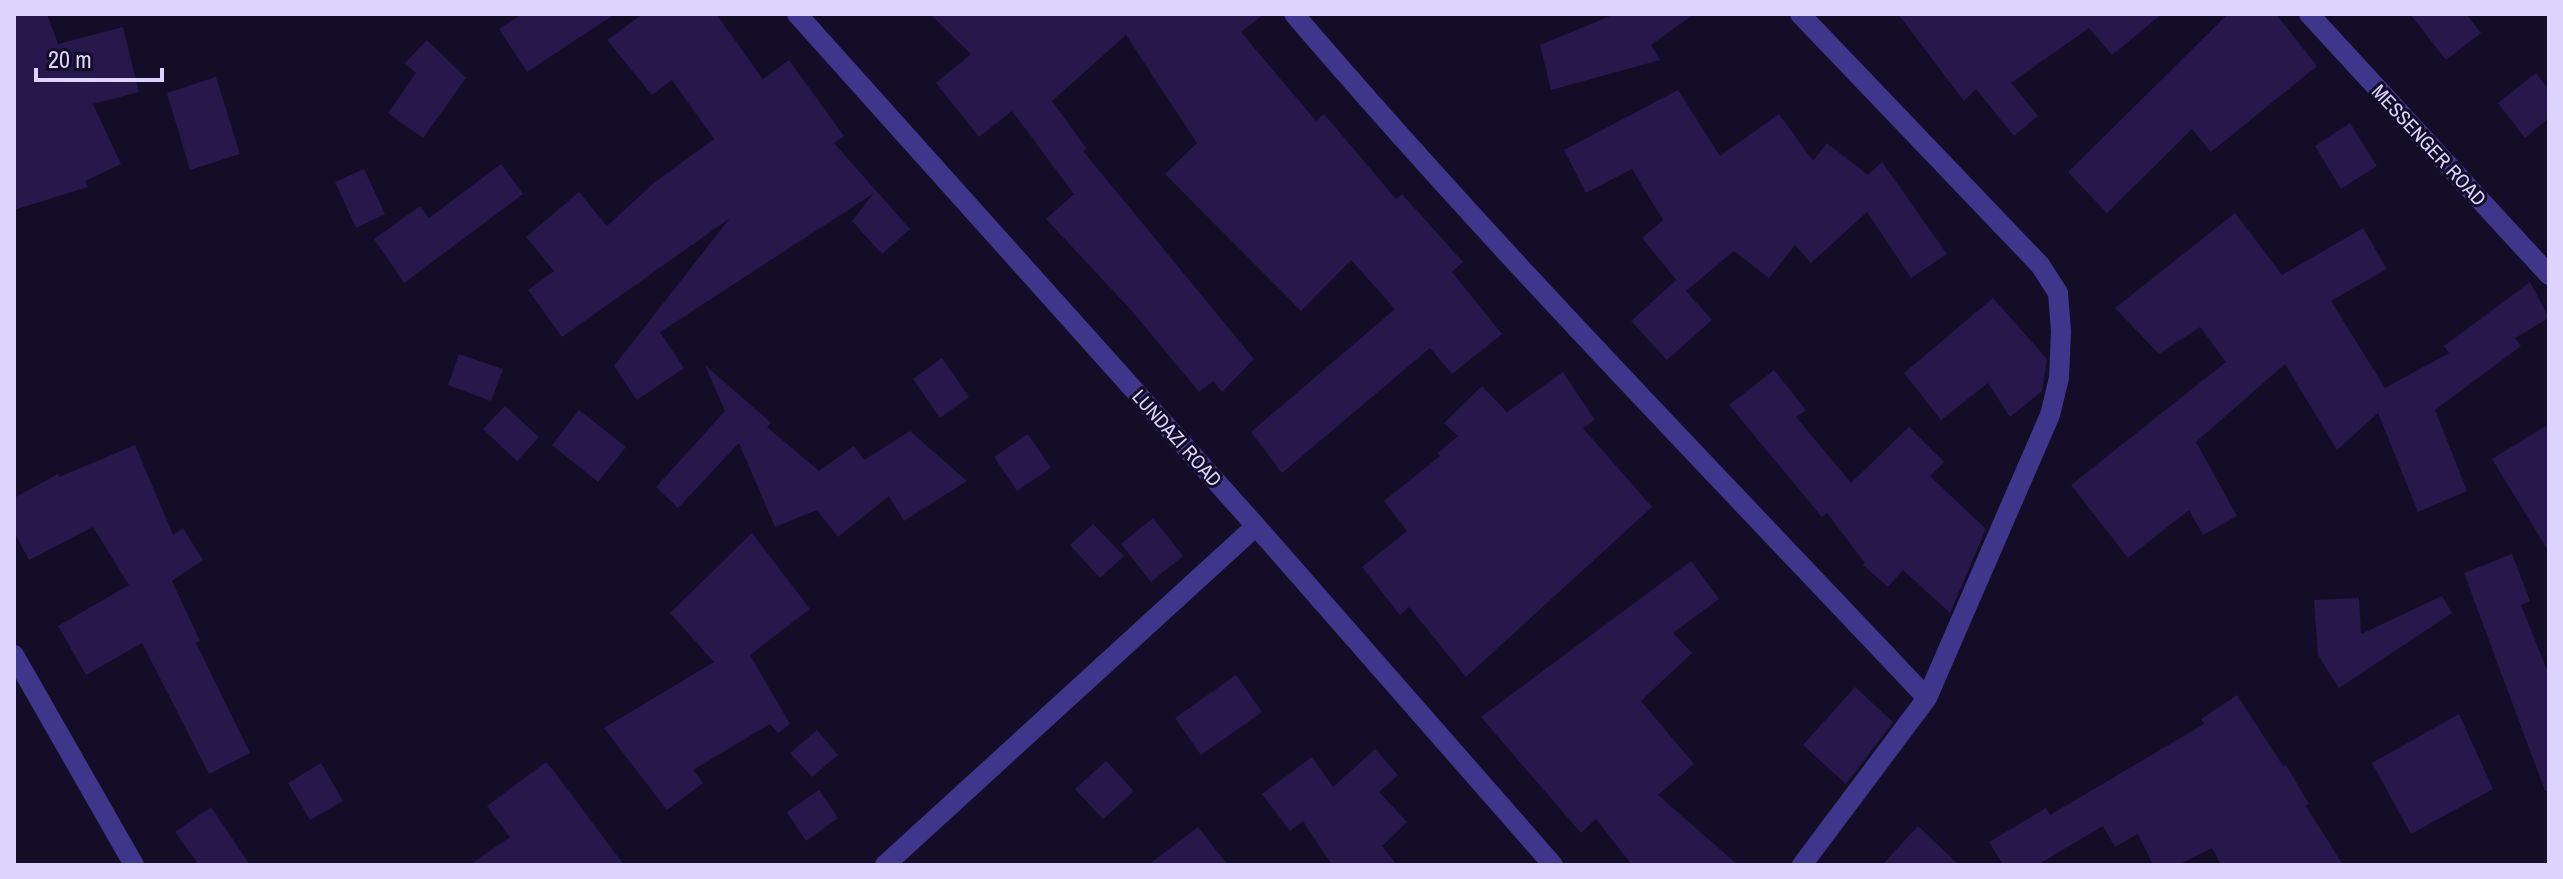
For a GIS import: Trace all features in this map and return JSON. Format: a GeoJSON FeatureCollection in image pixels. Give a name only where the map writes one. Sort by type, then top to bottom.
{"type":"FeatureCollection","features":[{"type":"Feature","properties":{"kind":"street","name":"LUNDAZI ROAD"},"geometry":{"type":"LineString","coordinates":[[797,14],[1256,526],[1553,865]]}},
{"type":"Feature","properties":{"kind":"street"},"geometry":{"type":"LineString","coordinates":[[1294,14],[1373,106],[1593,345],[1927,698]]}},
{"type":"Feature","properties":{"kind":"street"},"geometry":{"type":"LineString","coordinates":[[1800,14],[2040,265],[2058,293],[2059,378],[2050,415],[1927,698],[1802,865]]}},
{"type":"Feature","properties":{"kind":"street","name":"MESSENGER ROAD"},"geometry":{"type":"LineString","coordinates":[[2309,14],[2549,275]]}},
{"type":"Feature","properties":{"kind":"street"},"geometry":{"type":"LineString","coordinates":[[885,865],[1256,526]]}},
{"type":"Feature","properties":{"kind":"street"},"geometry":{"type":"LineString","coordinates":[[14,655],[134,865]]}},
{"type":"Feature","properties":{"kind":"building"},"geometry":{"type":"Polygon","coordinates":[[[14,14],[47,14],[58,44],[123,27],[139,92],[93,104],[121,164],[85,181],[88,187],[14,210],[14,14]]]}},
{"type":"Feature","properties":{"kind":"building"},"geometry":{"type":"Polygon","coordinates":[[[522,14],[615,14],[527,72],[499,29],[522,14]]]}},
{"type":"Feature","properties":{"kind":"building"},"geometry":{"type":"Polygon","coordinates":[[[643,14],[716,14],[763,79],[789,60],[844,136],[834,143],[910,229],[882,254],[852,221],[874,193],[660,332],[684,368],[637,400],[614,366],[730,218],[562,337],[528,290],[554,271],[526,237],[579,192],[607,226],[655,182],[714,139],[672,80],[652,95],[607,40],[643,14]]]}},
{"type":"Feature","properties":{"kind":"building"},"geometry":{"type":"Polygon","coordinates":[[[930,14],[1264,14],[1241,32],[1316,121],[1324,114],[1396,199],[1402,194],[1463,262],[1452,272],[1502,334],[1452,374],[1430,348],[1282,473],[1251,432],[1395,309],[1351,260],[1301,311],[1165,174],[1197,143],[1126,35],[1052,101],[1086,148],[1083,151],[1254,359],[1222,392],[1213,381],[1199,392],[1132,311],[1046,219],[1074,194],[1012,111],[979,137],[936,83],[971,54],[930,14]]]}},
{"type":"Feature","properties":{"kind":"building"},"geometry":{"type":"Polygon","coordinates":[[[1615,14],[1694,14],[1651,45],[1660,60],[1551,90],[1540,45],[1615,14]]]}},
{"type":"Feature","properties":{"kind":"building"},"geometry":{"type":"Polygon","coordinates":[[[1898,14],[2162,14],[2112,55],[2089,28],[2011,83],[2038,116],[2014,136],[1976,89],[1964,101],[1898,14]]]}},
{"type":"Feature","properties":{"kind":"building"},"geometry":{"type":"Polygon","coordinates":[[[2228,14],[2276,14],[2317,66],[2211,152],[2192,129],[2107,213],[2068,172],[2228,14]]]}},
{"type":"Feature","properties":{"kind":"building"},"geometry":{"type":"Polygon","coordinates":[[[2410,14],[2466,14],[2481,33],[2446,60],[2410,14]]]}},
{"type":"Feature","properties":{"kind":"building"},"geometry":{"type":"Polygon","coordinates":[[[427,40],[466,78],[423,138],[388,113],[416,73],[405,63],[427,40]]]}},
{"type":"Feature","properties":{"kind":"building"},"geometry":{"type":"Polygon","coordinates":[[[2536,73],[2549,90],[2549,118],[2525,138],[2498,103],[2536,73]]]}},
{"type":"Feature","properties":{"kind":"building"},"geometry":{"type":"Polygon","coordinates":[[[216,77],[240,154],[190,170],[167,93],[216,77]]]}},
{"type":"Feature","properties":{"kind":"building"},"geometry":{"type":"Polygon","coordinates":[[[1678,90],[1720,156],[1779,114],[1813,161],[1827,143],[1868,175],[1882,162],[1947,254],[1911,278],[1867,212],[1811,263],[1795,245],[1769,278],[1734,251],[1686,291],[1712,320],[1667,360],[1631,321],[1676,280],[1683,288],[1642,238],[1663,220],[1632,169],[1586,193],[1564,150],[1678,90]]]}},
{"type":"Feature","properties":{"kind":"building"},"geometry":{"type":"Polygon","coordinates":[[[2350,123],[2377,166],[2341,189],[2315,146],[2350,123]]]}},
{"type":"Feature","properties":{"kind":"building"},"geometry":{"type":"Polygon","coordinates":[[[501,164],[523,194],[404,283],[374,239],[420,206],[429,218],[501,164]]]}},
{"type":"Feature","properties":{"kind":"building"},"geometry":{"type":"Polygon","coordinates":[[[364,169],[385,214],[356,228],[335,182],[364,169]]]}},
{"type":"Feature","properties":{"kind":"building"},"geometry":{"type":"Polygon","coordinates":[[[2235,213],[2282,275],[2363,228],[2387,269],[2331,301],[2385,388],[2449,353],[2444,346],[2530,282],[2549,318],[2515,338],[2521,346],[2435,410],[2467,491],[2418,512],[2378,413],[2337,450],[2285,364],[2196,442],[2237,516],[2203,535],[2189,510],[2128,558],[2071,485],[2226,362],[2200,327],[2159,354],[2115,308],[2235,213]]]}},
{"type":"Feature","properties":{"kind":"building"},"geometry":{"type":"Polygon","coordinates":[[[1993,298],[2047,359],[2042,391],[2010,417],[1988,383],[1941,420],[1904,373],[1993,298]]]}},
{"type":"Feature","properties":{"kind":"building"},"geometry":{"type":"Polygon","coordinates":[[[459,354],[503,369],[491,401],[448,385],[459,354]]]}},
{"type":"Feature","properties":{"kind":"building"},"geometry":{"type":"Polygon","coordinates":[[[942,358],[969,397],[940,418],[913,379],[942,358]]]}},
{"type":"Feature","properties":{"kind":"building"},"geometry":{"type":"Polygon","coordinates":[[[705,365],[771,423],[767,427],[819,471],[854,446],[864,460],[910,431],[967,481],[904,521],[889,496],[838,537],[817,510],[775,527],[739,443],[678,508],[656,487],[725,411],[705,365]]]}},
{"type":"Feature","properties":{"kind":"building"},"geometry":{"type":"Polygon","coordinates":[[[1774,370],[1806,410],[1796,417],[1851,483],[1909,427],[1944,462],[1930,476],[1986,529],[1950,613],[1903,570],[1888,587],[1863,565],[1865,563],[1827,513],[1822,517],[1729,405],[1774,370]]]}},
{"type":"Feature","properties":{"kind":"building"},"geometry":{"type":"Polygon","coordinates":[[[1563,372],[1595,420],[1583,428],[1652,507],[1466,677],[1409,607],[1400,615],[1362,567],[1407,531],[1384,501],[1440,456],[1438,453],[1458,436],[1444,423],[1482,386],[1507,412],[1563,372]]]}},
{"type":"Feature","properties":{"kind":"building"},"geometry":{"type":"Polygon","coordinates":[[[505,406],[539,437],[517,461],[483,429],[505,406]]]}},
{"type":"Feature","properties":{"kind":"building"},"geometry":{"type":"Polygon","coordinates":[[[579,410],[626,447],[598,482],[552,445],[579,410]]]}},
{"type":"Feature","properties":{"kind":"building"},"geometry":{"type":"Polygon","coordinates":[[[2549,424],[2549,552],[2492,459],[2549,424]]]}},
{"type":"Feature","properties":{"kind":"building"},"geometry":{"type":"Polygon","coordinates":[[[1028,434],[1051,468],[1017,491],[994,457],[1028,434]]]}},
{"type":"Feature","properties":{"kind":"building"},"geometry":{"type":"Polygon","coordinates":[[[135,445],[173,535],[183,528],[203,560],[172,581],[200,641],[196,643],[250,753],[209,774],[142,643],[86,675],[58,626],[129,585],[93,527],[29,560],[14,532],[14,498],[58,474],[59,477],[135,445]]]}},
{"type":"Feature","properties":{"kind":"building"},"geometry":{"type":"Polygon","coordinates":[[[1153,518],[1183,556],[1151,582],[1121,544],[1153,518]]]}},
{"type":"Feature","properties":{"kind":"building"},"geometry":{"type":"Polygon","coordinates":[[[1093,524],[1124,556],[1100,578],[1070,545],[1093,524]]]}},
{"type":"Feature","properties":{"kind":"building"},"geometry":{"type":"Polygon","coordinates":[[[752,533],[810,609],[750,655],[790,724],[778,733],[770,724],[693,770],[703,783],[667,810],[604,728],[714,662],[670,613],[752,533]]]}},
{"type":"Feature","properties":{"kind":"building"},"geometry":{"type":"Polygon","coordinates":[[[2512,554],[2530,601],[2521,605],[2549,675],[2549,791],[2545,791],[2464,573],[2512,554]]]}},
{"type":"Feature","properties":{"kind":"building"},"geometry":{"type":"Polygon","coordinates":[[[1691,561],[1719,599],[1673,633],[1692,653],[1641,701],[1694,764],[1658,795],[1738,865],[1632,865],[1596,819],[1581,833],[1481,717],[1691,561]]]}},
{"type":"Feature","properties":{"kind":"building"},"geometry":{"type":"Polygon","coordinates":[[[2442,596],[2452,613],[2339,688],[2318,655],[2314,600],[2359,598],[2361,634],[2442,596]]]}},
{"type":"Feature","properties":{"kind":"building"},"geometry":{"type":"Polygon","coordinates":[[[1236,675],[1262,712],[1201,755],[1175,718],[1236,675]]]}},
{"type":"Feature","properties":{"kind":"building"},"geometry":{"type":"Polygon","coordinates":[[[1855,687],[1893,722],[1846,784],[1803,745],[1855,687]]]}},
{"type":"Feature","properties":{"kind":"building"},"geometry":{"type":"Polygon","coordinates":[[[2237,695],[2283,766],[2286,765],[2309,804],[2306,806],[2343,865],[2221,865],[2212,848],[2178,865],[2153,865],[2138,834],[2115,847],[2103,826],[2037,865],[2003,865],[1989,842],[2046,808],[2050,815],[2204,724],[2201,719],[2237,695]]]}},
{"type":"Feature","properties":{"kind":"building"},"geometry":{"type":"Polygon","coordinates":[[[2459,714],[2493,789],[2411,834],[2372,763],[2459,714]]]}},
{"type":"Feature","properties":{"kind":"building"},"geometry":{"type":"Polygon","coordinates":[[[817,730],[838,755],[812,777],[790,753],[817,730]]]}},
{"type":"Feature","properties":{"kind":"building"},"geometry":{"type":"Polygon","coordinates":[[[1375,749],[1398,775],[1379,792],[1407,822],[1382,846],[1397,865],[1332,865],[1303,821],[1290,831],[1262,794],[1312,757],[1333,787],[1375,749]]]}},
{"type":"Feature","properties":{"kind":"building"},"geometry":{"type":"Polygon","coordinates":[[[1106,761],[1134,791],[1103,819],[1075,789],[1106,761]]]}},
{"type":"Feature","properties":{"kind":"building"},"geometry":{"type":"Polygon","coordinates":[[[546,762],[624,865],[469,865],[510,837],[487,806],[546,762]]]}},
{"type":"Feature","properties":{"kind":"building"},"geometry":{"type":"Polygon","coordinates":[[[321,763],[343,801],[310,820],[288,783],[321,763]]]}},
{"type":"Feature","properties":{"kind":"building"},"geometry":{"type":"Polygon","coordinates":[[[819,790],[838,818],[806,841],[787,812],[819,790]]]}},
{"type":"Feature","properties":{"kind":"building"},"geometry":{"type":"Polygon","coordinates":[[[211,807],[250,865],[199,865],[175,832],[211,807]]]}},
{"type":"Feature","properties":{"kind":"building"},"geometry":{"type":"Polygon","coordinates":[[[1918,826],[1959,865],[1882,865],[1918,826]]]}},
{"type":"Feature","properties":{"kind":"building"},"geometry":{"type":"Polygon","coordinates":[[[1198,827],[1228,865],[1148,865],[1198,827]]]}}]}
